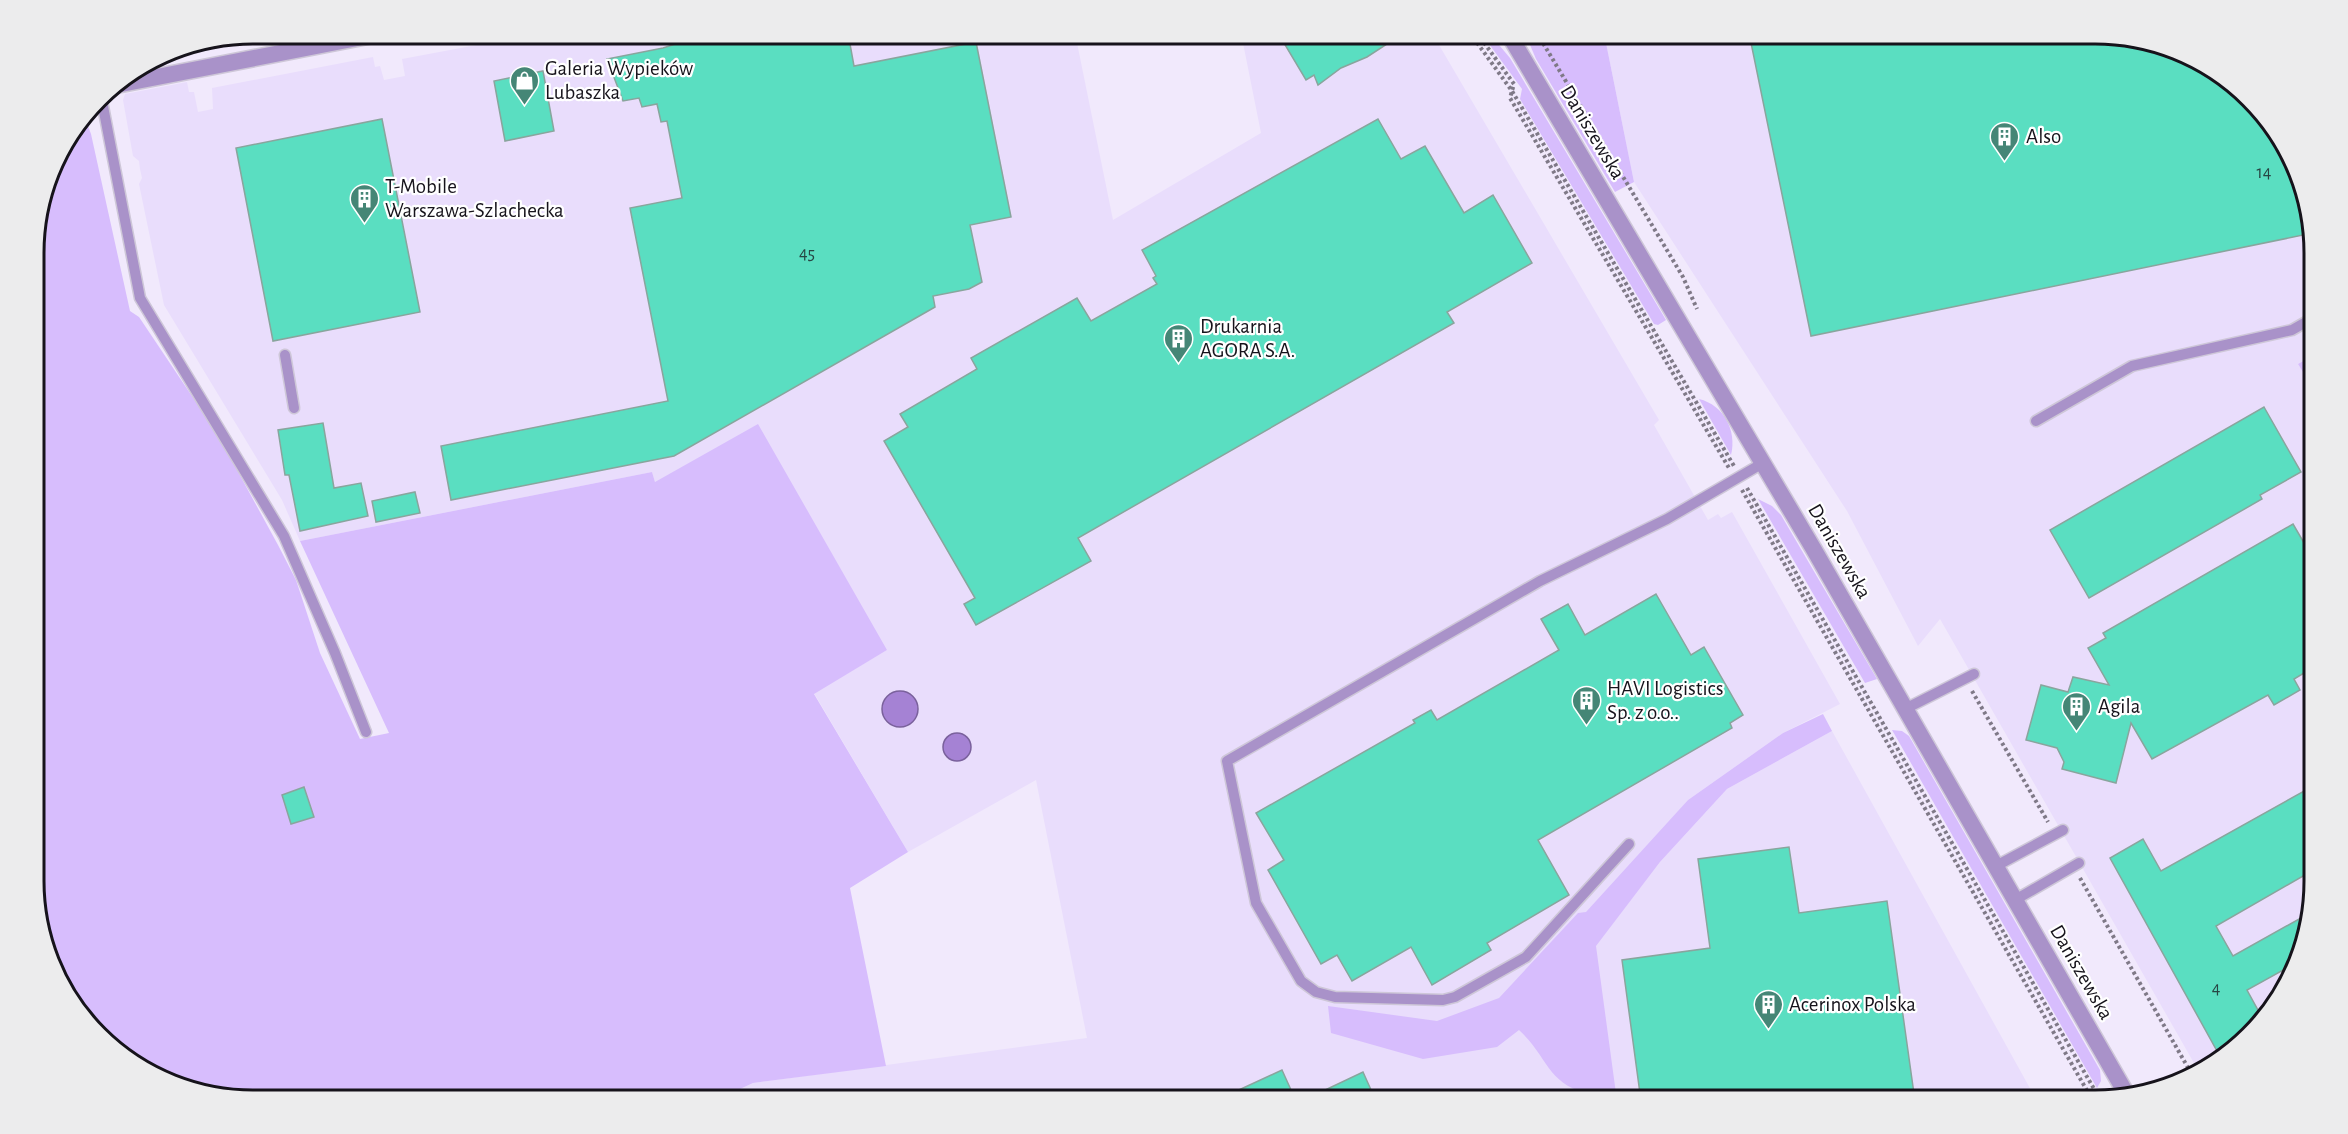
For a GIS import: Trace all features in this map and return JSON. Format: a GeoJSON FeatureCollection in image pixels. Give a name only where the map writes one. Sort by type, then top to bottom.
{"type":"FeatureCollection","features":[{"type":"Feature","properties":{"kind":"street"},"geometry":{"type":"LineString","coordinates":[[133,82],[327,44]]}},
{"type":"Feature","properties":{"kind":"street","name":"Daniszewska"},"geometry":{"type":"LineString","coordinates":[[1514,44],[1762,463],[2123,1088]]}},
{"type":"Feature","properties":{"kind":"lane"},"geometry":{"type":"LineString","coordinates":[[103,107],[140,298],[284,536],[335,653],[366,732]]}},
{"type":"Feature","properties":{"kind":"lane"},"geometry":{"type":"LineString","coordinates":[[2036,421],[2132,366],[2292,330],[2304,323]]}},
{"type":"Feature","properties":{"kind":"lane"},"geometry":{"type":"LineString","coordinates":[[285,355],[294,408]]}},
{"type":"Feature","properties":{"kind":"lane"},"geometry":{"type":"LineString","coordinates":[[1629,844],[1526,957],[1455,997],[1443,1000],[1335,997],[1316,992],[1300,981],[1256,903],[1227,761],[1540,581],[1667,519],[1762,463]]}},
{"type":"Feature","properties":{"kind":"lane"},"geometry":{"type":"LineString","coordinates":[[1905,709],[1974,674]]}},
{"type":"Feature","properties":{"kind":"lane"},"geometry":{"type":"LineString","coordinates":[[1996,866],[2063,830]]}},
{"type":"Feature","properties":{"kind":"lane"},"geometry":{"type":"LineString","coordinates":[[2015,900],[2079,863]]}},
{"type":"Feature","properties":{"kind":"path"},"geometry":{"type":"LineString","coordinates":[[1478,44],[1512,91],[2095,1090]]}},
{"type":"Feature","properties":{"kind":"path"},"geometry":{"type":"LineString","coordinates":[[1485,44],[1514,84],[1512,91]]}},
{"type":"Feature","properties":{"kind":"path"},"geometry":{"type":"LineString","coordinates":[[1544,44],[1683,277],[1697,309]]}},
{"type":"Feature","properties":{"kind":"path"},"geometry":{"type":"LineString","coordinates":[[1738,477],[2088,1090]]}},
{"type":"Feature","properties":{"kind":"shaded area"},"geometry":{"type":"Polygon","coordinates":[[[482,44],[1077,44],[1113,220],[1261,133],[1243,44],[1438,44],[1659,420],[1654,425],[1708,520],[1718,514],[1721,518],[1732,512],[1840,704],[1783,733],[1688,800],[1667,825],[1596,945],[1660,862],[1727,789],[1832,731],[2031,1090],[738,1090],[753,1083],[1087,1038],[1036,780],[908,852],[814,693],[887,650],[655,482],[652,472],[300,541],[282,500],[164,305],[139,184],[142,178],[139,161],[133,156],[123,100],[125,94],[187,82],[189,92],[194,92],[198,112],[213,109],[212,88],[373,57],[375,67],[380,66],[384,80],[405,76],[402,59],[482,44]]]}},
{"type":"Feature","properties":{"kind":"shaded area"},"geometry":{"type":"Polygon","coordinates":[[[1489,44],[1498,44],[1510,58],[1666,320],[1658,325],[1654,324],[1520,99],[1522,89],[1489,44]]]}},
{"type":"Feature","properties":{"kind":"shaded area"},"geometry":{"type":"Polygon","coordinates":[[[1530,44],[1606,44],[1634,182],[1615,192],[1536,59],[1530,44]]]}},
{"type":"Feature","properties":{"kind":"shaded area"},"geometry":{"type":"Polygon","coordinates":[[[1606,44],[2109,44],[2136,48],[2188,65],[2233,95],[2261,125],[2289,173],[2303,226],[2304,361],[2298,364],[2304,374],[2303,908],[2293,948],[2283,974],[2269,997],[2253,1019],[2233,1039],[2211,1055],[2195,1065],[1940,619],[1918,646],[1847,511],[1634,182],[1606,44]]]}},
{"type":"Feature","properties":{"kind":"shaded area"},"geometry":{"type":"Polygon","coordinates":[[[88,125],[130,311],[139,317],[218,435],[278,545],[296,580],[320,653],[360,739],[389,733],[300,541],[652,472],[655,482],[758,424],[887,650],[814,694],[908,852],[850,888],[886,1066],[753,1083],[738,1090],[226,1089],[199,1083],[160,1069],[115,1039],[87,1009],[59,961],[45,908],[44,239],[55,186],[65,160],[88,125]]]}},
{"type":"Feature","properties":{"kind":"shaded area"},"geometry":{"type":"Polygon","coordinates":[[[2304,361],[2304,374],[2298,364],[2304,361]]]}},
{"type":"Feature","properties":{"kind":"shaded area"},"geometry":{"type":"Polygon","coordinates":[[[1699,399],[1715,407],[1727,420],[1732,437],[1731,455],[1699,399]]]}},
{"type":"Feature","properties":{"kind":"shaded area"},"geometry":{"type":"Polygon","coordinates":[[[1758,499],[1772,506],[1781,515],[1877,679],[1865,683],[1758,499]]]}},
{"type":"Feature","properties":{"kind":"shaded area"},"geometry":{"type":"Polygon","coordinates":[[[900,691],[912,697],[918,709],[912,721],[900,727],[888,721],[882,709],[888,697],[900,691]]]}},
{"type":"Feature","properties":{"kind":"shaded area"},"geometry":{"type":"Polygon","coordinates":[[[1823,714],[1832,731],[1727,789],[1660,862],[1596,946],[1616,1090],[1577,1090],[1567,1085],[1550,1070],[1519,1030],[1497,1047],[1423,1059],[1331,1033],[1328,1006],[1437,1021],[1499,998],[1578,913],[1586,912],[1688,800],[1783,733],[1823,714]]]}},
{"type":"Feature","properties":{"kind":"shaded area"},"geometry":{"type":"Polygon","coordinates":[[[1892,730],[1902,731],[1909,736],[2100,1070],[2101,1081],[2097,1088],[1892,730]]]}},
{"type":"Feature","properties":{"kind":"shaded area"},"geometry":{"type":"Polygon","coordinates":[[[957,733],[967,737],[971,747],[967,757],[957,761],[947,757],[943,747],[947,737],[957,733]]]}},
{"type":"Feature","properties":{"kind":"building"},"geometry":{"type":"Polygon","coordinates":[[[675,44],[850,44],[854,66],[966,44],[976,44],[1011,217],[970,225],[982,282],[969,289],[933,296],[935,307],[674,456],[451,500],[441,446],[668,401],[630,208],[682,198],[667,121],[661,122],[657,104],[642,107],[639,98],[623,101],[607,59],[675,44]]]}},
{"type":"Feature","properties":{"kind":"building"},"geometry":{"type":"Polygon","coordinates":[[[1285,44],[1387,44],[1367,57],[1341,68],[1318,85],[1314,75],[1306,80],[1285,44]]]}},
{"type":"Feature","properties":{"kind":"building","name":"Also"},"geometry":{"type":"Polygon","coordinates":[[[1751,44],[2109,44],[2136,48],[2188,65],[2233,95],[2261,125],[2289,173],[2297,199],[2303,235],[1811,336],[1751,44]]]}},
{"type":"Feature","properties":{"kind":"building"},"geometry":{"type":"Polygon","coordinates":[[[543,71],[554,131],[505,141],[494,81],[543,71]]]}},
{"type":"Feature","properties":{"kind":"building"},"geometry":{"type":"Polygon","coordinates":[[[382,119],[420,312],[273,341],[236,148],[382,119]]]}},
{"type":"Feature","properties":{"kind":"building","name":"Drukarnia AGORA S.A."},"geometry":{"type":"Polygon","coordinates":[[[1378,119],[1401,159],[1425,146],[1464,213],[1493,195],[1532,263],[1447,312],[1454,323],[1078,538],[1091,561],[976,625],[964,604],[975,598],[884,441],[908,427],[900,414],[977,369],[971,358],[1077,298],[1091,321],[1157,284],[1153,278],[1156,276],[1142,250],[1378,119]]]}},
{"type":"Feature","properties":{"kind":"building"},"geometry":{"type":"Polygon","coordinates":[[[2264,407],[2301,472],[2260,495],[2262,499],[2089,598],[2050,530],[2264,407]]]}},
{"type":"Feature","properties":{"kind":"building"},"geometry":{"type":"Polygon","coordinates":[[[323,423],[334,488],[361,483],[368,516],[300,531],[289,475],[285,475],[278,430],[323,423]]]}},
{"type":"Feature","properties":{"kind":"building"},"geometry":{"type":"Polygon","coordinates":[[[415,492],[420,513],[376,522],[372,501],[415,492]]]}},
{"type":"Feature","properties":{"kind":"building"},"geometry":{"type":"Polygon","coordinates":[[[2293,524],[2304,543],[2304,673],[2294,679],[2300,690],[2274,705],[2268,695],[2152,759],[2131,723],[2116,783],[2062,769],[2064,762],[2057,748],[2026,740],[2041,685],[2068,692],[2073,677],[2109,685],[2088,648],[2106,638],[2103,633],[2293,524]]]}},
{"type":"Feature","properties":{"kind":"building"},"geometry":{"type":"Polygon","coordinates":[[[1656,594],[1691,655],[1704,647],[1743,715],[1730,723],[1732,728],[1538,840],[1569,895],[1487,943],[1491,950],[1432,985],[1411,947],[1352,981],[1337,955],[1321,964],[1268,870],[1284,860],[1256,813],[1415,723],[1413,720],[1431,710],[1437,720],[1559,650],[1541,619],[1568,604],[1585,635],[1656,594]]]}},
{"type":"Feature","properties":{"kind":"building"},"geometry":{"type":"Polygon","coordinates":[[[304,787],[314,817],[291,824],[282,795],[304,787]]]}},
{"type":"Feature","properties":{"kind":"building"},"geometry":{"type":"Polygon","coordinates":[[[2304,791],[2304,878],[2303,876],[2216,926],[2233,956],[2301,918],[2285,969],[2247,990],[2259,1011],[2233,1039],[2217,1051],[2110,858],[2143,839],[2161,871],[2304,791]]]}},
{"type":"Feature","properties":{"kind":"building","name":"Acerinox Polska"},"geometry":{"type":"Polygon","coordinates":[[[1789,847],[1799,913],[1887,901],[1913,1090],[1640,1090],[1622,960],[1710,948],[1698,859],[1789,847]]]}},
{"type":"Feature","properties":{"kind":"building"},"geometry":{"type":"Polygon","coordinates":[[[1282,1070],[1291,1090],[1239,1090],[1282,1070]]]}},
{"type":"Feature","properties":{"kind":"building"},"geometry":{"type":"Polygon","coordinates":[[[1363,1072],[1371,1090],[1325,1090],[1363,1072]]]}},
{"type":"Feature","properties":{"kind":"place","name":"Galeria Wypieków Lubaszka"},"geometry":{"type":"Point","coordinates":[524,106]}},
{"type":"Feature","properties":{"kind":"place","name":"Also"},"geometry":{"type":"Point","coordinates":[2005,162]}},
{"type":"Feature","properties":{"kind":"place","name":"T-Mobile Warszawa-Szlachecka"},"geometry":{"type":"Point","coordinates":[364,224]}},
{"type":"Feature","properties":{"kind":"place","name":"Drukarnia AGORA S.A."},"geometry":{"type":"Point","coordinates":[1179,364]}},
{"type":"Feature","properties":{"kind":"place","name":"HAVI Logistics Sp. z o.o.."},"geometry":{"type":"Point","coordinates":[1586,726]}},
{"type":"Feature","properties":{"kind":"place","name":"Agila"},"geometry":{"type":"Point","coordinates":[2077,732]}},
{"type":"Feature","properties":{"kind":"place","name":"Acerinox Polska"},"geometry":{"type":"Point","coordinates":[1768,1030]}}]}
